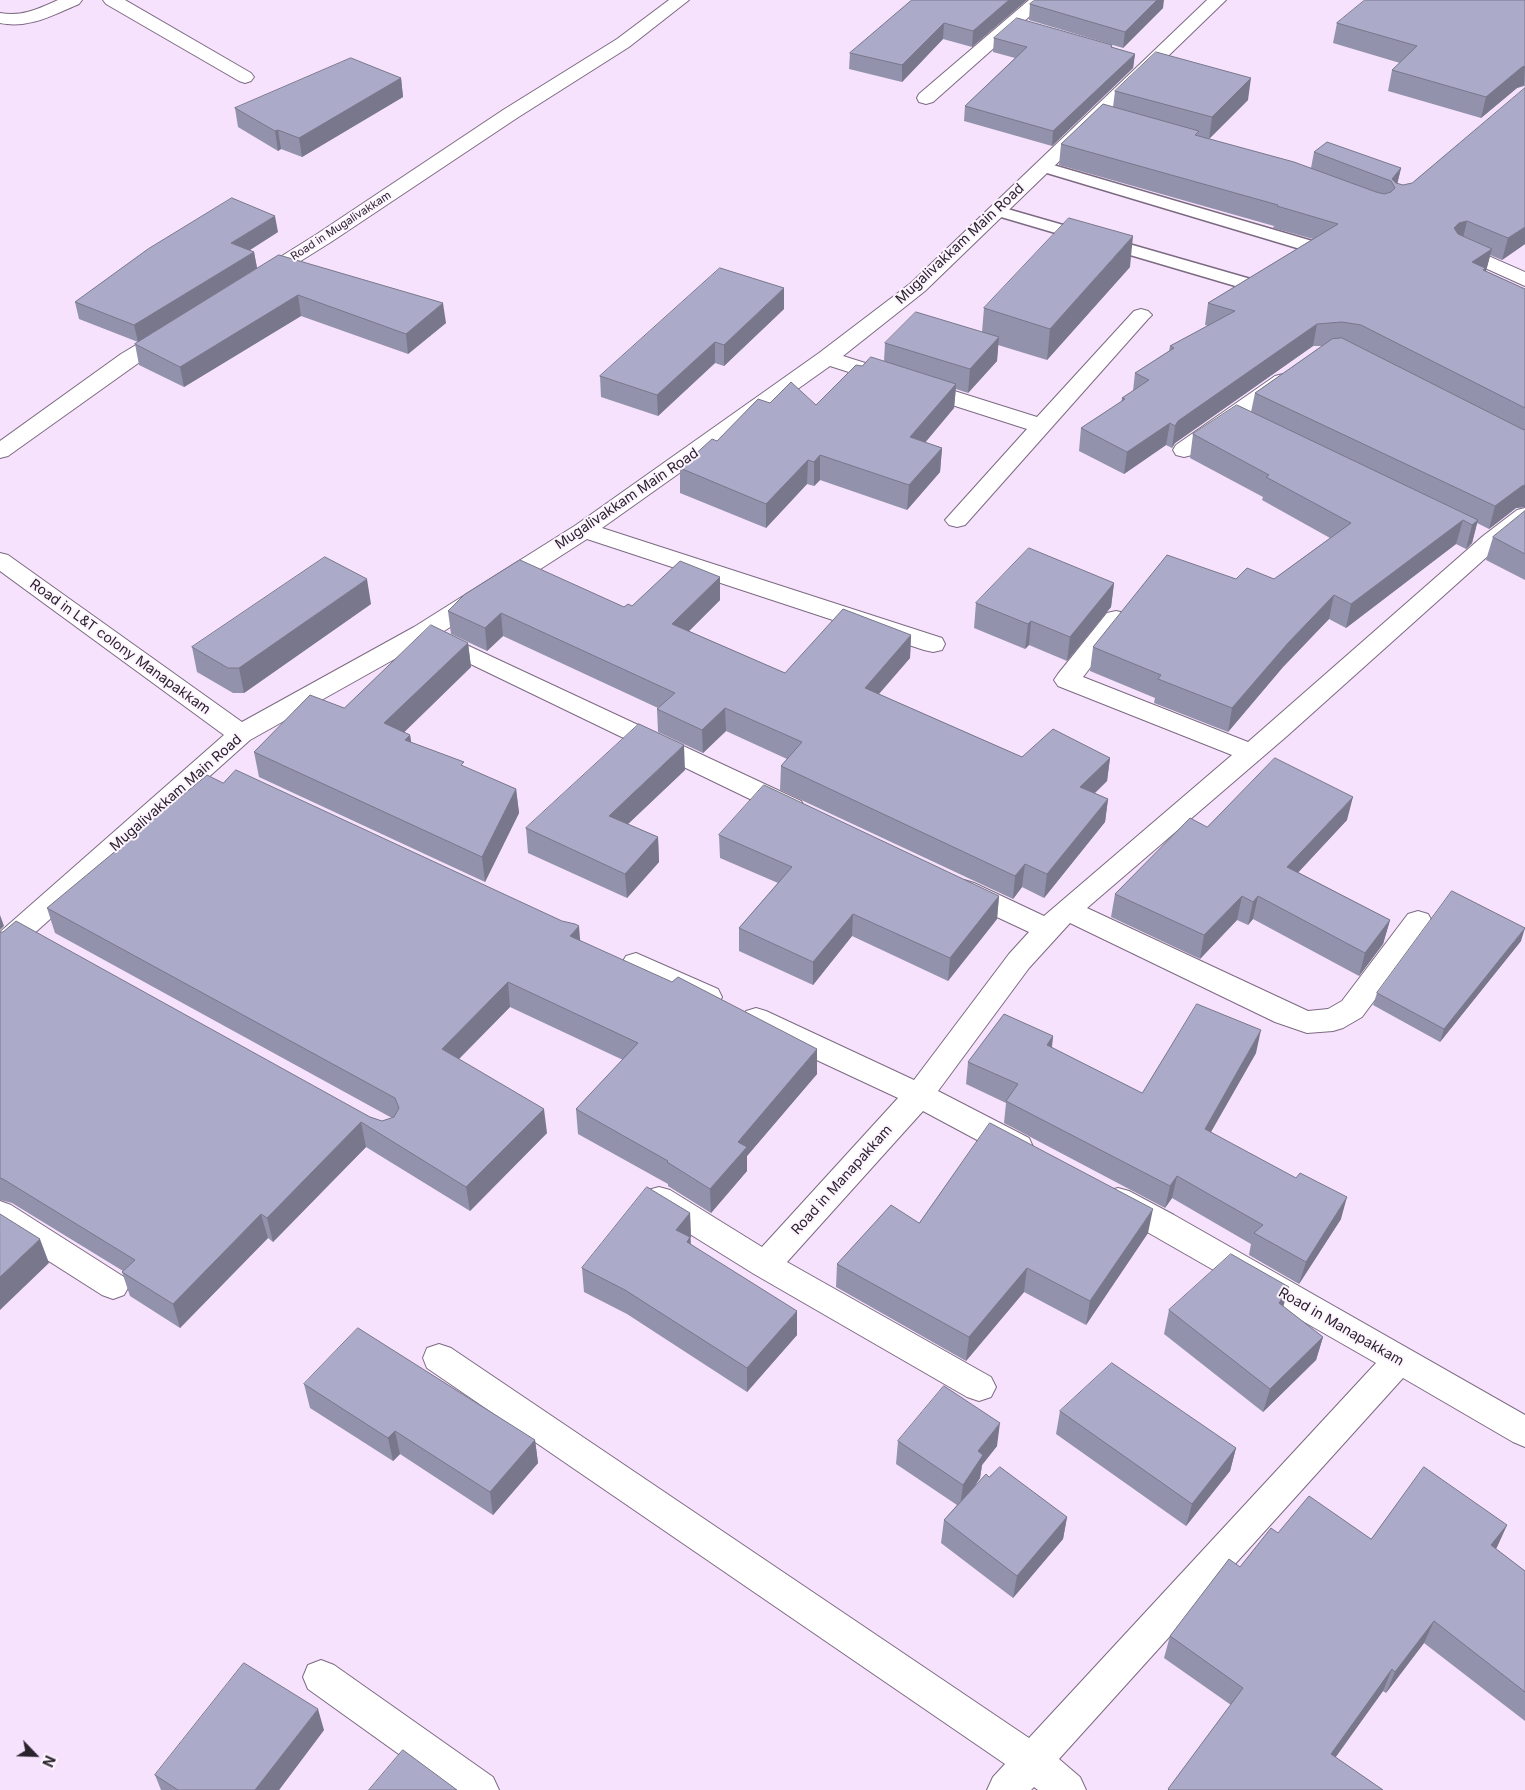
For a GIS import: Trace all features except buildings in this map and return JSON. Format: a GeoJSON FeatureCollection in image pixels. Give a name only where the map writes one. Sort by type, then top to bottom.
{"type":"FeatureCollection","features":[{"type":"Feature","properties":{"kind":"street"},"geometry":{"type":"LineString","coordinates":[[0,18],[10,21],[26,20],[73,0]]}},
{"type":"Feature","properties":{"kind":"street"},"geometry":{"type":"LineString","coordinates":[[112,0],[245,77]]}},
{"type":"Feature","properties":{"kind":"street","name":"Road in Mugalivakkam"},"geometry":{"type":"LineString","coordinates":[[248,286],[324,238],[510,114],[623,43],[680,0]]}},
{"type":"Feature","properties":{"kind":"street"},"geometry":{"type":"LineString","coordinates":[[926,98],[1039,0]]}},
{"type":"Feature","properties":{"kind":"street","name":"Mugalivakkam Main Road"},"geometry":{"type":"LineString","coordinates":[[0,948],[241,734],[423,633],[584,530],[827,358],[918,287],[1043,167],[1107,119],[1141,61],[1217,0]]}},
{"type":"Feature","properties":{"kind":"street"},"geometry":{"type":"LineString","coordinates":[[1012,23],[1031,29]]}},
{"type":"Feature","properties":{"kind":"street"},"geometry":{"type":"LineString","coordinates":[[1461,250],[1525,280]]}},
{"type":"Feature","properties":{"kind":"street"},"geometry":{"type":"LineString","coordinates":[[957,520],[1141,315]]}},
{"type":"Feature","properties":{"kind":"street"},"geometry":{"type":"LineString","coordinates":[[0,451],[129,360],[188,323]]}},
{"type":"Feature","properties":{"kind":"street"},"geometry":{"type":"LineString","coordinates":[[827,358],[1041,426]]}},
{"type":"Feature","properties":{"kind":"street"},"geometry":{"type":"LineString","coordinates":[[1184,450],[1241,421],[1297,370]]}},
{"type":"Feature","properties":{"kind":"street","name":"Road in Manapakkam"},"geometry":{"type":"LineString","coordinates":[[765,1265],[919,1095],[1020,960],[1057,920],[1251,753],[1482,537],[1525,515]]}},
{"type":"Feature","properties":{"kind":"street"},"geometry":{"type":"LineString","coordinates":[[584,530],[933,644]]}},
{"type":"Feature","properties":{"kind":"street","name":"Road in L&T colony Manapakkam"},"geometry":{"type":"LineString","coordinates":[[0,560],[241,734]]}},
{"type":"Feature","properties":{"kind":"street"},"geometry":{"type":"LineString","coordinates":[[1128,605],[1067,680],[1251,753]]}},
{"type":"Feature","properties":{"kind":"street"},"geometry":{"type":"LineString","coordinates":[[423,633],[818,820]]}},
{"type":"Feature","properties":{"kind":"street"},"geometry":{"type":"LineString","coordinates":[[206,765],[230,776]]}},
{"type":"Feature","properties":{"kind":"street"},"geometry":{"type":"LineString","coordinates":[[942,879],[1057,920],[1307,1022],[1333,1020],[1352,1009],[1418,921]]}},
{"type":"Feature","properties":{"kind":"street"},"geometry":{"type":"LineString","coordinates":[[22,928],[47,943]]}},
{"type":"Feature","properties":{"kind":"street"},"geometry":{"type":"LineString","coordinates":[[636,964],[919,1095],[1044,1161]]}},
{"type":"Feature","properties":{"kind":"street","name":"Road in Manapakkam"},"geometry":{"type":"LineString","coordinates":[[1095,1188],[1163,1224],[1525,1432]]}},
{"type":"Feature","properties":{"kind":"street"},"geometry":{"type":"LineString","coordinates":[[646,1191],[765,1265],[979,1387]]}},
{"type":"Feature","properties":{"kind":"street"},"geometry":{"type":"LineString","coordinates":[[0,1214],[113,1286]]}},
{"type":"Feature","properties":{"kind":"street"},"geometry":{"type":"LineString","coordinates":[[439,1358],[1033,1762],[1067,1790]]}},
{"type":"Feature","properties":{"kind":"street"},"geometry":{"type":"LineString","coordinates":[[1006,1790],[1399,1360]]}},
{"type":"Feature","properties":{"kind":"street"},"geometry":{"type":"LineString","coordinates":[[321,1677],[480,1790]]}},
{"type":"Feature","properties":{"kind":"lane"},"geometry":{"type":"LineString","coordinates":[[1043,167],[1313,247]]}},
{"type":"Feature","properties":{"kind":"lane"},"geometry":{"type":"LineString","coordinates":[[997,211],[1256,286]]}}]}
